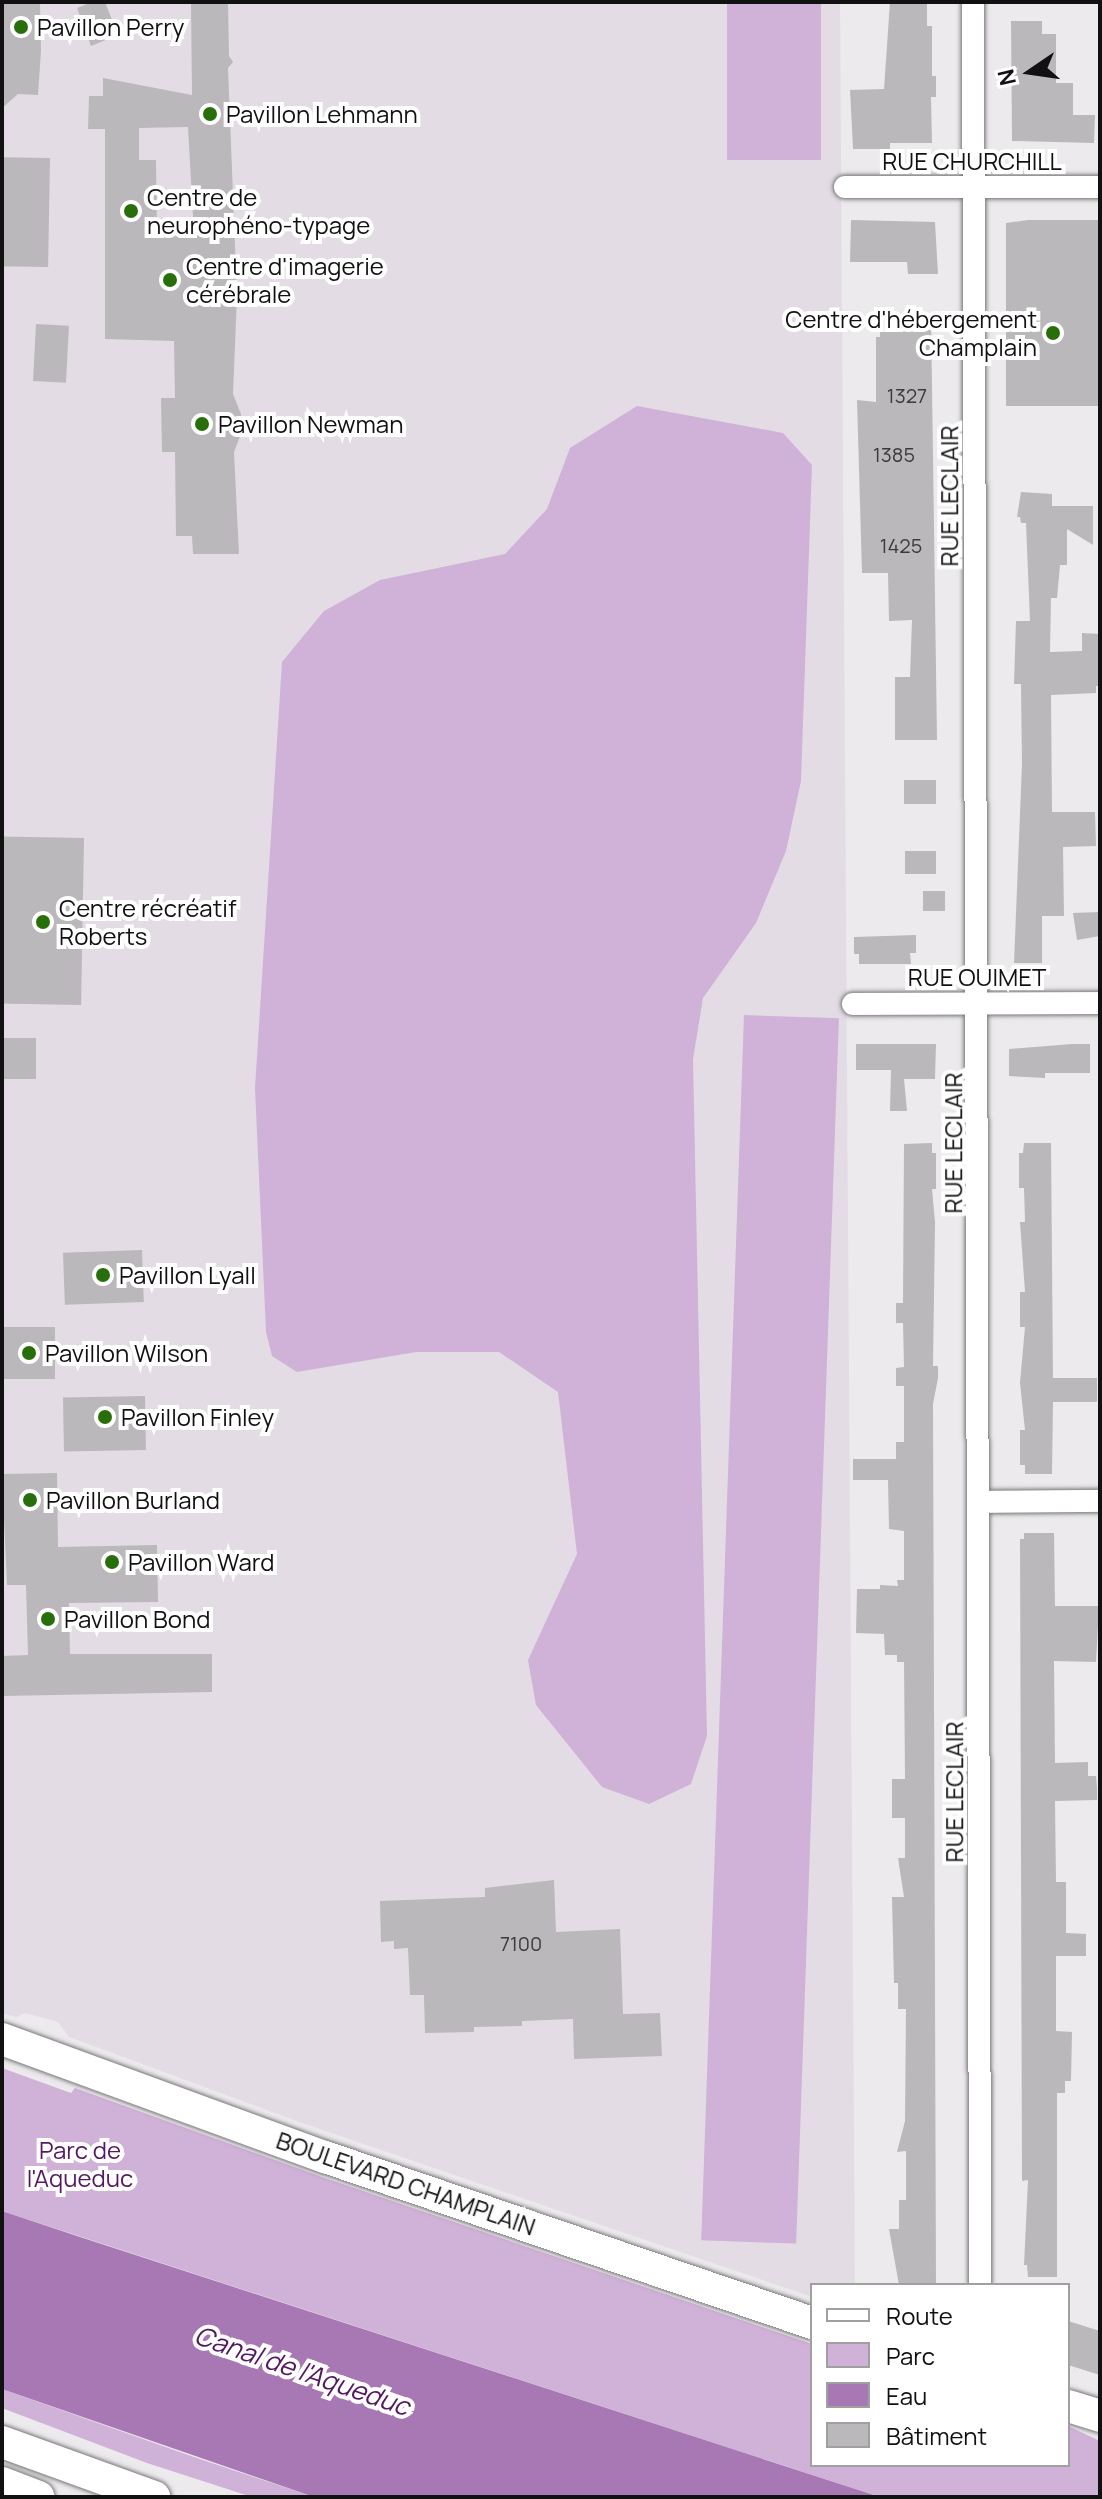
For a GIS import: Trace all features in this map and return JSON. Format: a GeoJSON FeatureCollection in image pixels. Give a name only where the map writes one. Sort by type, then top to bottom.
{"type":"FeatureCollection","features":[{"type":"Feature","properties":{"kind":"main road","name":"BOULEVARD CHAMPLAIN"},"geometry":{"type":"LineString","coordinates":[[2,2039],[310,2152],[810,2322]]}},
{"type":"Feature","properties":{"kind":"main road"},"geometry":{"type":"LineString","coordinates":[[1070,2407],[1100,2416]]}},
{"type":"Feature","properties":{"kind":"main road"},"geometry":{"type":"LineString","coordinates":[[2,2442],[154,2497]]}},
{"type":"Feature","properties":{"kind":"main road"},"geometry":{"type":"LineString","coordinates":[[2,2483],[38,2497]]}},
{"type":"Feature","properties":{"kind":"street","name":"RUE LECLAIR"},"geometry":{"type":"LineString","coordinates":[[973,2],[980,2283]]}},
{"type":"Feature","properties":{"kind":"street","name":"RUE CHURCHILL"},"geometry":{"type":"LineString","coordinates":[[845,187],[1100,187]]}},
{"type":"Feature","properties":{"kind":"street","name":"RUE OUIMET"},"geometry":{"type":"LineString","coordinates":[[853,1004],[1100,1003]]}},
{"type":"Feature","properties":{"kind":"street"},"geometry":{"type":"LineString","coordinates":[[979,1502],[1100,1501]]}},
{"type":"Feature","properties":{"kind":"shaded area"},"geometry":{"type":"Polygon","coordinates":[[[2,2],[840,2],[855,2283],[810,2283],[810,2296],[302,2123],[69,2037],[58,2022],[25,2013],[16,2017],[2,2013],[2,2]]]}},
{"type":"Feature","properties":{"kind":"green space"},"geometry":{"type":"Polygon","coordinates":[[[727,2],[821,2],[821,160],[727,160],[727,2]]]}},
{"type":"Feature","properties":{"kind":"green space"},"geometry":{"type":"Polygon","coordinates":[[[637,406],[783,433],[812,465],[801,781],[786,851],[756,923],[703,998],[693,1059],[707,1736],[691,1784],[649,1804],[602,1787],[536,1705],[528,1660],[577,1554],[558,1392],[499,1352],[416,1352],[297,1372],[272,1356],[266,1332],[255,1088],[282,662],[324,611],[380,580],[505,554],[547,509],[570,448],[637,406]]]}},
{"type":"Feature","properties":{"kind":"green space"},"geometry":{"type":"Polygon","coordinates":[[[744,1015],[839,1018],[796,2244],[701,2240],[744,1015]]]}},
{"type":"Feature","properties":{"kind":"green space","name":"Parc de l'Aqueduc"},"geometry":{"type":"Polygon","coordinates":[[[2,2068],[71,2093],[75,2088],[322,2177],[810,2343],[810,2467],[1070,2467],[1070,2427],[1100,2441],[1100,2497],[880,2497],[2,2211],[2,2068]]]}},
{"type":"Feature","properties":{"kind":"green space"},"geometry":{"type":"Polygon","coordinates":[[[2,2389],[314,2497],[252,2497],[147,2463],[2,2408],[2,2389]]]}},
{"type":"Feature","properties":{"kind":"water","name":"Canal de l'Aqueduc"},"geometry":{"type":"Polygon","coordinates":[[[2,2211],[880,2497],[314,2497],[2,2389],[2,2211]]]}},
{"type":"Feature","properties":{"kind":"building","name":"Pavillon Perry"},"geometry":{"type":"Polygon","coordinates":[[[2,2],[40,2],[41,51],[38,95],[18,94],[2,108],[2,2]]]}},
{"type":"Feature","properties":{"kind":"building"},"geometry":{"type":"Polygon","coordinates":[[[92,2],[105,2],[118,35],[91,46],[77,8],[92,2]]]}},
{"type":"Feature","properties":{"kind":"building"},"geometry":{"type":"Polygon","coordinates":[[[191,2],[228,2],[229,56],[233,62],[228,68],[237,296],[233,394],[241,414],[241,434],[234,452],[239,554],[193,554],[192,536],[176,536],[175,452],[162,452],[161,398],[175,398],[174,341],[105,339],[105,129],[88,129],[89,96],[103,96],[103,78],[192,95],[191,2]],[[188,127],[139,128],[139,160],[156,160],[157,235],[194,233],[188,127]]]}},
{"type":"Feature","properties":{"kind":"building"},"geometry":{"type":"Polygon","coordinates":[[[890,2],[927,2],[927,26],[932,26],[932,76],[936,76],[936,97],[931,97],[932,143],[890,143],[890,149],[853,149],[850,90],[884,89],[890,2]]]}},
{"type":"Feature","properties":{"kind":"building"},"geometry":{"type":"Polygon","coordinates":[[[1011,21],[1042,21],[1042,34],[1056,34],[1056,83],[1073,83],[1073,115],[1095,115],[1094,143],[1012,141],[1011,21]]]}},
{"type":"Feature","properties":{"kind":"building"},"geometry":{"type":"Polygon","coordinates":[[[2,157],[50,158],[48,267],[2,266],[2,157]]]}},
{"type":"Feature","properties":{"kind":"building"},"geometry":{"type":"Polygon","coordinates":[[[851,220],[935,222],[938,274],[908,274],[907,262],[850,262],[851,220]]]}},
{"type":"Feature","properties":{"kind":"building","name":"Centre d'hébergement Champlain"},"geometry":{"type":"Polygon","coordinates":[[[1100,220],[1100,406],[1006,406],[1006,223],[1100,220]]]}},
{"type":"Feature","properties":{"kind":"building"},"geometry":{"type":"Polygon","coordinates":[[[880,314],[931,315],[937,740],[895,740],[895,677],[910,677],[912,620],[889,621],[888,573],[862,573],[857,400],[876,402],[876,337],[880,337],[880,314]]]}},
{"type":"Feature","properties":{"kind":"building"},"geometry":{"type":"Polygon","coordinates":[[[36,324],[69,326],[66,383],[33,381],[36,324]]]}},
{"type":"Feature","properties":{"kind":"building"},"geometry":{"type":"Polygon","coordinates":[[[1021,492],[1052,494],[1052,506],[1093,506],[1093,545],[1067,529],[1067,565],[1060,565],[1057,598],[1051,598],[1050,652],[1082,651],[1082,633],[1100,634],[1100,686],[1096,686],[1096,693],[1051,695],[1052,812],[1095,812],[1096,846],[1063,847],[1064,916],[1042,916],[1042,963],[1014,963],[1022,764],[1021,684],[1014,684],[1016,621],[1030,621],[1026,523],[1021,523],[1020,517],[1017,517],[1021,492]]]}},
{"type":"Feature","properties":{"kind":"building"},"geometry":{"type":"Polygon","coordinates":[[[904,780],[936,780],[936,804],[904,804],[904,780]]]}},
{"type":"Feature","properties":{"kind":"building","name":"Centre récréatif Roberts"},"geometry":{"type":"Polygon","coordinates":[[[2,837],[84,838],[81,1005],[2,1004],[2,837]]]}},
{"type":"Feature","properties":{"kind":"building"},"geometry":{"type":"Polygon","coordinates":[[[905,851],[936,851],[936,874],[905,874],[905,851]]]}},
{"type":"Feature","properties":{"kind":"building"},"geometry":{"type":"Polygon","coordinates":[[[923,891],[945,891],[945,911],[923,911],[923,891]]]}},
{"type":"Feature","properties":{"kind":"building"},"geometry":{"type":"Polygon","coordinates":[[[1100,912],[1100,936],[1077,940],[1073,913],[1100,912]]]}},
{"type":"Feature","properties":{"kind":"building"},"geometry":{"type":"Polygon","coordinates":[[[916,935],[916,953],[910,953],[911,964],[859,964],[859,954],[854,954],[854,937],[916,935]]]}},
{"type":"Feature","properties":{"kind":"building"},"geometry":{"type":"Polygon","coordinates":[[[2,1038],[36,1038],[36,1079],[2,1079],[2,1038]]]}},
{"type":"Feature","properties":{"kind":"building"},"geometry":{"type":"Polygon","coordinates":[[[856,1044],[936,1044],[935,1079],[904,1079],[907,1111],[890,1111],[891,1070],[856,1070],[856,1044]]]}},
{"type":"Feature","properties":{"kind":"building"},"geometry":{"type":"Polygon","coordinates":[[[1090,1044],[1090,1073],[1045,1073],[1045,1078],[1009,1076],[1009,1049],[1090,1044]]]}},
{"type":"Feature","properties":{"kind":"building"},"geometry":{"type":"Polygon","coordinates":[[[932,1143],[932,1153],[936,1153],[936,1189],[932,1189],[935,1222],[933,1366],[938,1366],[933,1404],[936,2283],[899,2283],[889,2229],[899,2229],[899,2200],[906,2200],[906,2151],[897,2152],[905,2121],[906,2009],[898,2009],[898,1983],[894,1983],[892,1897],[904,1897],[898,1858],[905,1858],[905,1818],[892,1818],[892,1779],[905,1779],[904,1662],[897,1662],[897,1655],[885,1655],[884,1634],[856,1633],[857,1589],[898,1586],[897,1580],[904,1580],[904,1531],[889,1529],[888,1480],[853,1480],[853,1459],[896,1459],[896,1442],[904,1442],[904,1386],[896,1386],[896,1368],[904,1367],[903,1323],[896,1323],[896,1303],[903,1303],[904,1144],[932,1143]]]}},
{"type":"Feature","properties":{"kind":"building"},"geometry":{"type":"Polygon","coordinates":[[[1024,1143],[1051,1143],[1053,1378],[1097,1378],[1097,1402],[1053,1402],[1052,1474],[1025,1474],[1025,1465],[1020,1465],[1020,1430],[1025,1430],[1020,1383],[1025,1327],[1020,1327],[1020,1292],[1025,1292],[1020,1222],[1025,1222],[1024,1188],[1019,1188],[1019,1153],[1023,1153],[1024,1143]]]}},
{"type":"Feature","properties":{"kind":"building","name":"Pavillon Lyall"},"geometry":{"type":"Polygon","coordinates":[[[142,1250],[144,1302],[65,1305],[63,1253],[142,1250]]]}},
{"type":"Feature","properties":{"kind":"building","name":"Pavillon Wilson"},"geometry":{"type":"Polygon","coordinates":[[[2,1327],[55,1327],[55,1379],[2,1379],[2,1327]]]}},
{"type":"Feature","properties":{"kind":"building","name":"Pavillon Finley"},"geometry":{"type":"Polygon","coordinates":[[[145,1396],[146,1450],[64,1451],[63,1397],[145,1396]]]}},
{"type":"Feature","properties":{"kind":"building"},"geometry":{"type":"Polygon","coordinates":[[[57,1473],[58,1547],[157,1545],[158,1602],[69,1603],[70,1654],[212,1654],[212,1692],[2,1696],[2,1656],[28,1655],[26,1585],[7,1585],[2,1474],[57,1473]]]}},
{"type":"Feature","properties":{"kind":"building"},"geometry":{"type":"Polygon","coordinates":[[[1024,1533],[1054,1533],[1055,1606],[1099,1606],[1096,1662],[1054,1661],[1055,1763],[1088,1762],[1088,1776],[1096,1776],[1097,1787],[1097,1800],[1055,1801],[1056,1882],[1066,1882],[1066,1933],[1086,1934],[1086,1956],[1056,1956],[1056,2031],[1072,2032],[1071,2081],[1065,2081],[1065,2093],[1057,2093],[1057,2277],[1028,2277],[1027,2265],[1024,2265],[1028,2180],[1022,2181],[1020,1539],[1024,1539],[1024,1533]]]}},
{"type":"Feature","properties":{"kind":"building"},"geometry":{"type":"Polygon","coordinates":[[[554,1880],[556,1932],[620,1929],[623,2014],[660,2013],[662,2056],[574,2059],[573,2019],[522,2021],[522,2026],[474,2027],[474,2032],[425,2033],[424,1995],[410,1995],[408,1948],[394,1949],[394,1941],[381,1942],[380,1901],[485,1897],[485,1888],[554,1880]]]}},
{"type":"Feature","properties":{"kind":"building"},"geometry":{"type":"Polygon","coordinates":[[[1070,2322],[1100,2331],[1100,2375],[1070,2366],[1070,2322]]]}},
{"type":"Feature","properties":{"kind":"place","name":"Pavillon Perry"},"geometry":{"type":"Point","coordinates":[21,27]}},
{"type":"Feature","properties":{"kind":"place","name":"Pavillon Lehmann"},"geometry":{"type":"Point","coordinates":[210,114]}},
{"type":"Feature","properties":{"kind":"place","name":"Centre de neurophéno-typage"},"geometry":{"type":"Point","coordinates":[131,211]}},
{"type":"Feature","properties":{"kind":"place","name":"Centre d'imagerie cérébrale"},"geometry":{"type":"Point","coordinates":[170,280]}},
{"type":"Feature","properties":{"kind":"place","name":"Centre d'hébergement Champlain"},"geometry":{"type":"Point","coordinates":[1053,333]}},
{"type":"Feature","properties":{"kind":"place","name":"Pavillon Newman"},"geometry":{"type":"Point","coordinates":[202,424]}},
{"type":"Feature","properties":{"kind":"place","name":"Centre récréatif Roberts"},"geometry":{"type":"Point","coordinates":[43,922]}},
{"type":"Feature","properties":{"kind":"place","name":"Pavillon Lyall"},"geometry":{"type":"Point","coordinates":[103,1275]}},
{"type":"Feature","properties":{"kind":"place","name":"Pavillon Wilson"},"geometry":{"type":"Point","coordinates":[29,1353]}},
{"type":"Feature","properties":{"kind":"place","name":"Pavillon Finley"},"geometry":{"type":"Point","coordinates":[105,1417]}},
{"type":"Feature","properties":{"kind":"place","name":"Pavillon Burland"},"geometry":{"type":"Point","coordinates":[30,1500]}},
{"type":"Feature","properties":{"kind":"place","name":"Pavillon Ward"},"geometry":{"type":"Point","coordinates":[112,1562]}},
{"type":"Feature","properties":{"kind":"place","name":"Pavillon Bond"},"geometry":{"type":"Point","coordinates":[48,1619]}}]}
